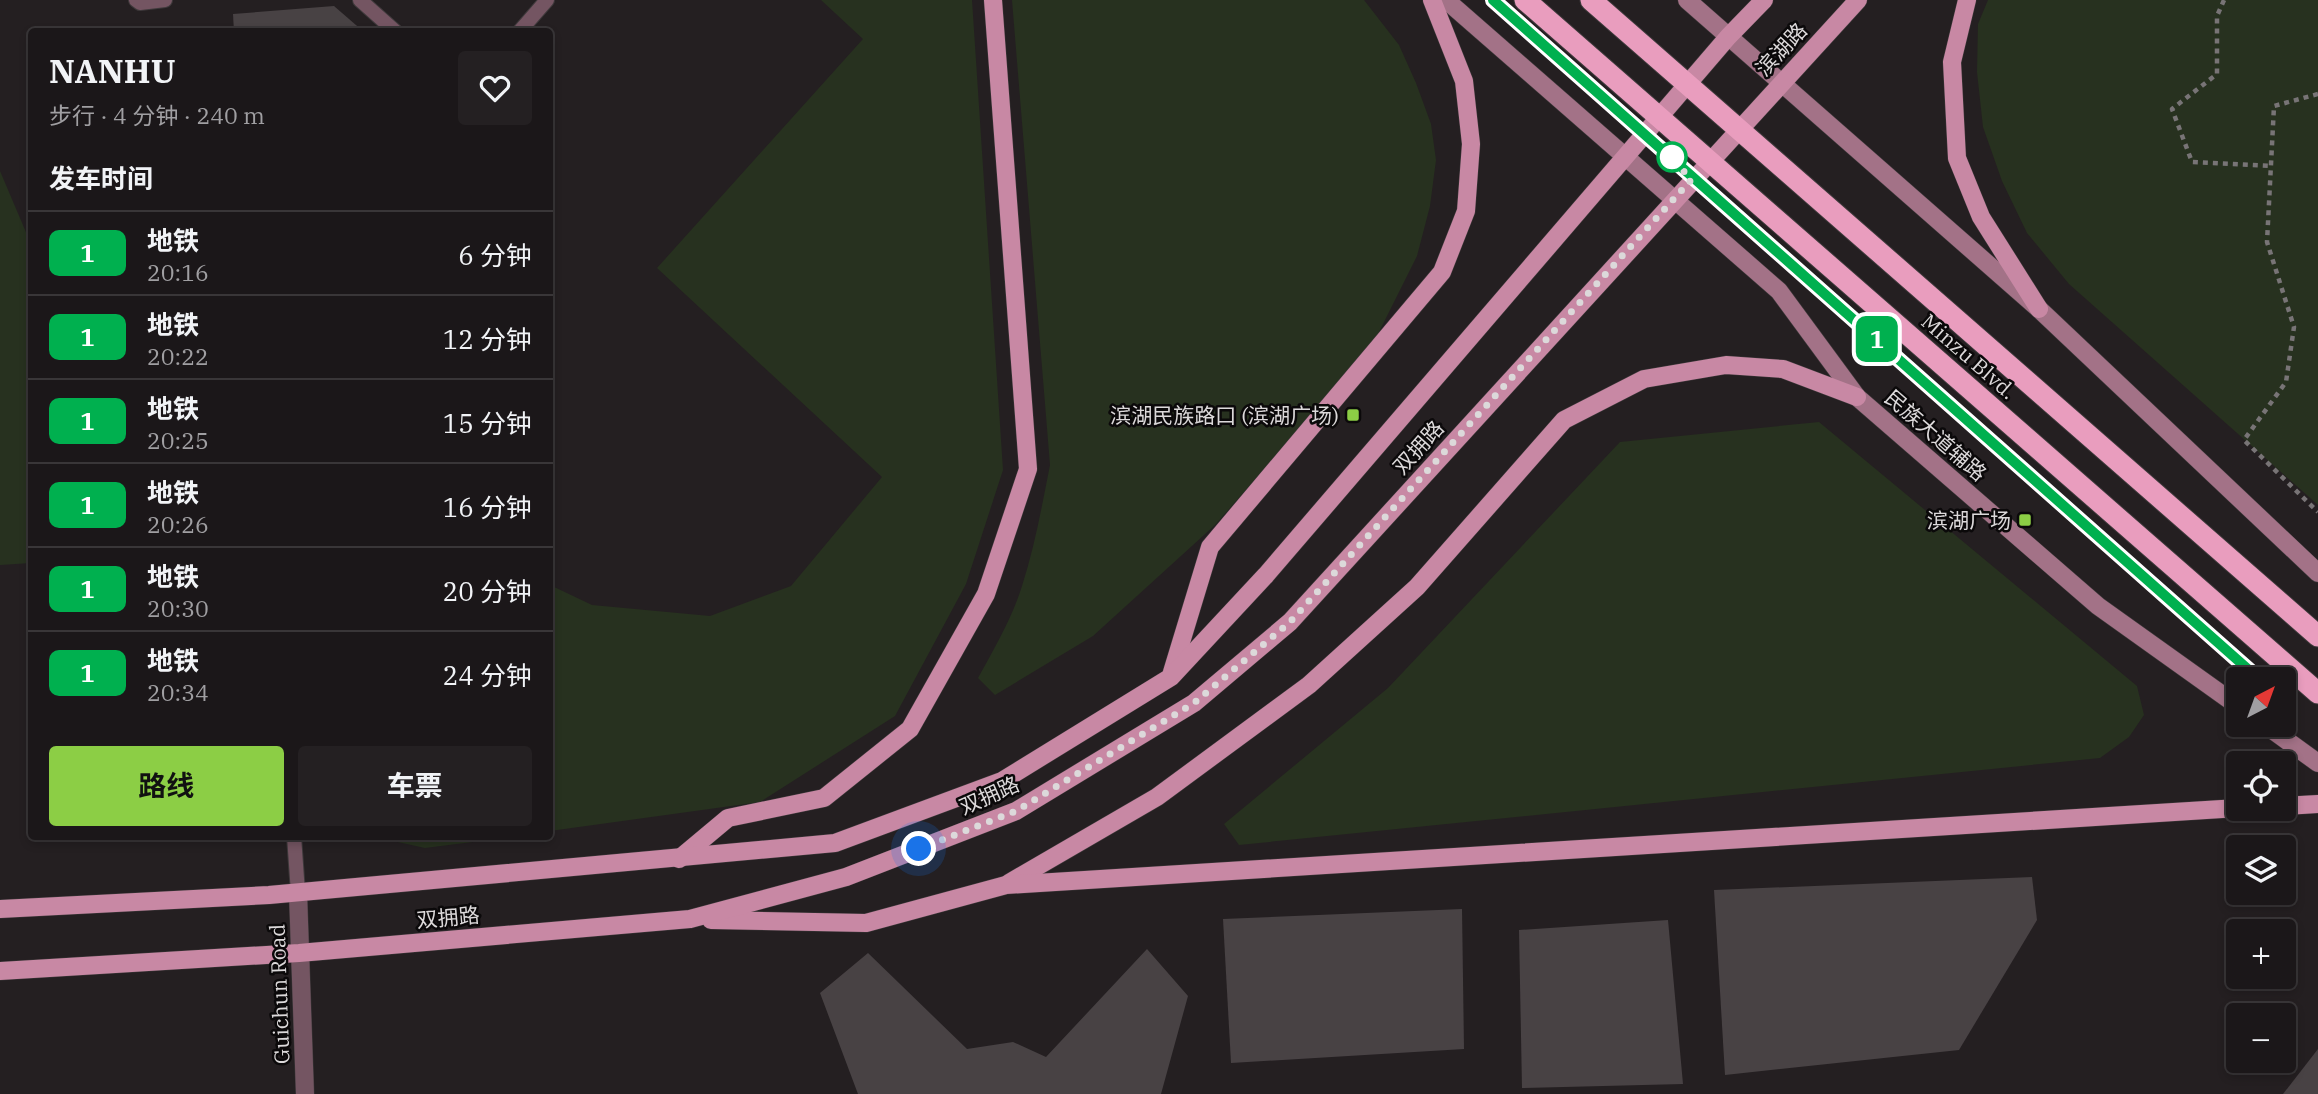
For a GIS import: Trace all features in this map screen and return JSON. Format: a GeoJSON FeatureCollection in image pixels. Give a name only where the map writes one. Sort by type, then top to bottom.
{"type":"FeatureCollection","features":[{"type":"Feature","properties":{"kind":"highway","name":"Minzu Blvd."},"geometry":{"type":"LineString","coordinates":[[1525,0],[2318,693]]}},
{"type":"Feature","properties":{"kind":"highway","name":"Minzu Blvd."},"geometry":{"type":"LineString","coordinates":[[1591,0],[2318,636]]}},
{"type":"Feature","properties":{"kind":"main road"},"geometry":{"type":"LineString","coordinates":[[679,859],[728,818],[824,798],[910,729],[986,594],[1028,469],[993,0]]}},
{"type":"Feature","properties":{"kind":"main road"},"geometry":{"type":"LineString","coordinates":[[1171,677],[1210,547],[1442,272],[1466,212],[1471,144],[1464,81],[1432,0]]}},
{"type":"Feature","properties":{"kind":"main road"},"geometry":{"type":"LineString","coordinates":[[1688,85],[1728,37],[1764,0]]}},
{"type":"Feature","properties":{"kind":"main road","name":"滨湖路"},"geometry":{"type":"LineString","coordinates":[[1738,129],[1858,0]]}},
{"type":"Feature","properties":{"kind":"main road"},"geometry":{"type":"LineString","coordinates":[[1966,0],[1952,62],[1957,158],[1981,217],[2039,309]]}},
{"type":"Feature","properties":{"kind":"main road","name":"双拥路"},"geometry":{"type":"LineString","coordinates":[[0,909],[298,893],[835,843],[1002,781],[1171,677],[1266,575],[1688,85]]}},
{"type":"Feature","properties":{"kind":"main road","name":"双拥路"},"geometry":{"type":"LineString","coordinates":[[0,971],[299,953],[690,919],[846,877],[1016,811],[1194,703],[1290,622],[1738,129]]}},
{"type":"Feature","properties":{"kind":"main road"},"geometry":{"type":"LineString","coordinates":[[1006,885],[1157,797],[1310,685],[1417,586],[1564,420],[1644,379],[1726,365],[1783,369],[1857,397]]}},
{"type":"Feature","properties":{"kind":"main road"},"geometry":{"type":"LineString","coordinates":[[2296,805],[2318,804]]}},
{"type":"Feature","properties":{"kind":"main road"},"geometry":{"type":"LineString","coordinates":[[690,919],[866,923],[1006,885],[2226,809]]}},
{"type":"Feature","properties":{"kind":"street","name":"民族大道辅路"},"geometry":{"type":"LineString","coordinates":[[1446,0],[1779,292],[1857,397],[2098,606],[2226,697]]}},
{"type":"Feature","properties":{"kind":"street"},"geometry":{"type":"LineString","coordinates":[[1687,0],[2039,309],[2318,573]]}},
{"type":"Feature","properties":{"kind":"street"},"geometry":{"type":"LineString","coordinates":[[2282,737],[2318,762]]}},
{"type":"Feature","properties":{"kind":"street","name":"Guichun Road"},"geometry":{"type":"LineString","coordinates":[[298,893],[305,1094]]}},
{"type":"Feature","properties":{"kind":"lane"},"geometry":{"type":"LineString","coordinates":[[136,0],[140,3],[165,0]]}},
{"type":"Feature","properties":{"kind":"lane"},"geometry":{"type":"LineString","coordinates":[[360,0],[392,28]]}},
{"type":"Feature","properties":{"kind":"lane"},"geometry":{"type":"LineString","coordinates":[[522,28],[547,0]]}},
{"type":"Feature","properties":{"kind":"lane"},"geometry":{"type":"LineString","coordinates":[[294,840],[298,893]]}},
{"type":"Feature","properties":{"kind":"path"},"geometry":{"type":"LineString","coordinates":[[2224,0],[2217,16],[2217,74],[2172,109],[2192,162],[2271,166]]}},
{"type":"Feature","properties":{"kind":"path"},"geometry":{"type":"LineString","coordinates":[[2318,94],[2274,106],[2267,242],[2294,327],[2286,382],[2244,440],[2318,512]]}},
{"type":"Feature","properties":{"kind":"green space"},"geometry":{"type":"Polygon","coordinates":[[[821,0],[972,0],[1003,470],[966,584],[895,716],[760,802],[553,831],[553,586],[592,605],[710,616],[791,586],[882,477],[657,268],[863,39],[821,0]]]}},
{"type":"Feature","properties":{"kind":"green space"},"geometry":{"type":"Polygon","coordinates":[[[1012,0],[1364,0],[1399,45],[1431,124],[1436,160],[1430,206],[1417,256],[1372,346],[1215,525],[1093,636],[995,695],[978,678],[1018,598],[1034,541],[1050,465],[1012,0]]]}},
{"type":"Feature","properties":{"kind":"green space"},"geometry":{"type":"Polygon","coordinates":[[[1988,0],[2318,0],[2318,505],[2069,284],[2027,233],[2002,181],[1983,127],[1977,72],[1978,24],[1988,0]]]}},
{"type":"Feature","properties":{"kind":"green space"},"geometry":{"type":"Polygon","coordinates":[[[0,171],[28,237],[28,563],[0,565],[0,171]]]}},
{"type":"Feature","properties":{"kind":"green space"},"geometry":{"type":"Polygon","coordinates":[[[1819,422],[2137,686],[2144,715],[2129,737],[2100,758],[1239,845],[1224,824],[1388,688],[1620,442],[1819,422]]]}},
{"type":"Feature","properties":{"kind":"green space"},"geometry":{"type":"Polygon","coordinates":[[[389,840],[488,840],[425,848],[389,840]]]}},
{"type":"Feature","properties":{"kind":"building"},"geometry":{"type":"Polygon","coordinates":[[[334,6],[359,28],[234,28],[233,14],[334,6]]]}},
{"type":"Feature","properties":{"kind":"building"},"geometry":{"type":"Polygon","coordinates":[[[2032,877],[2037,920],[1959,1050],[1725,1075],[1714,890],[2032,877]]]}},
{"type":"Feature","properties":{"kind":"building"},"geometry":{"type":"Polygon","coordinates":[[[1462,909],[1464,1049],[1231,1063],[1223,919],[1462,909]]]}},
{"type":"Feature","properties":{"kind":"building"},"geometry":{"type":"Polygon","coordinates":[[[1668,920],[1683,1084],[1522,1088],[1519,930],[1668,920]]]}},
{"type":"Feature","properties":{"kind":"building"},"geometry":{"type":"Polygon","coordinates":[[[1147,949],[1188,996],[1161,1094],[858,1094],[820,993],[868,953],[967,1049],[1013,1042],[1046,1057],[1147,949]]]}},
{"type":"Feature","properties":{"kind":"building"},"geometry":{"type":"Polygon","coordinates":[[[2318,1049],[2318,1094],[2283,1094],[2318,1049]]]}},
{"type":"Feature","properties":{"kind":"metro line","name":"1"},"geometry":{"type":"LineString","coordinates":[[1493,0],[2246,667]]}},
{"type":"Feature","properties":{"kind":"place","name":"滨湖民族路口 (滨湖广场)"},"geometry":{"type":"Point","coordinates":[1353,415]}},
{"type":"Feature","properties":{"kind":"place","name":"滨湖广场"},"geometry":{"type":"Point","coordinates":[2025,520]}},
{"type":"Feature","properties":{"kind":"route"},"geometry":{"type":"LineString","coordinates":[[919,849],[1016,811],[1194,703],[1290,622],[1691,180],[1672,157]]}}]}
